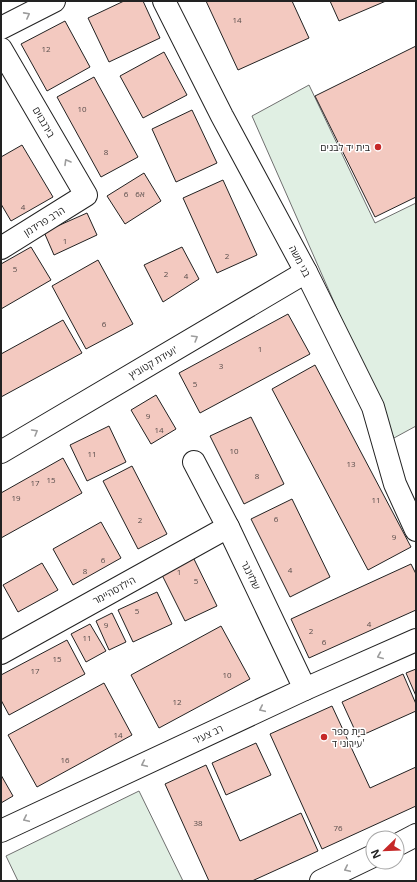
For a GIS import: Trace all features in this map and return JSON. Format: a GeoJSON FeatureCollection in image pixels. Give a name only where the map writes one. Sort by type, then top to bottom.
{"type":"FeatureCollection","features":[{"type":"Feature","properties":{"kind":"street"},"geometry":{"type":"LineString","coordinates":[[1,28],[54,1]]}},
{"type":"Feature","properties":{"kind":"street","name":"בני משה"},"geometry":{"type":"LineString","coordinates":[[164,1],[222,116],[306,272],[373,407],[395,484],[416,530]]}},
{"type":"Feature","properties":{"kind":"street","name":"בירנבוים"},"geometry":{"type":"LineString","coordinates":[[1,49],[86,195]]}},
{"type":"Feature","properties":{"kind":"street","name":"הרב פרידמן"},"geometry":{"type":"LineString","coordinates":[[1,248],[86,195]]}},
{"type":"Feature","properties":{"kind":"street","name":"ועידת קטוביץ'"},"geometry":{"type":"LineString","coordinates":[[1,452],[306,272]]}},
{"type":"Feature","properties":{"kind":"street","name":"שלזינגר"},"geometry":{"type":"LineString","coordinates":[[194,462],[228,527],[305,689]]}},
{"type":"Feature","properties":{"kind":"street","name":"הילדסהיימר"},"geometry":{"type":"LineString","coordinates":[[1,653],[228,527]]}},
{"type":"Feature","properties":{"kind":"street","name":"רב צעיר"},"geometry":{"type":"LineString","coordinates":[[1,831],[305,689],[416,640]]}},
{"type":"Feature","properties":{"kind":"street"},"geometry":{"type":"LineString","coordinates":[[405,841],[416,835]]}},
{"type":"Feature","properties":{"kind":"street"},"geometry":{"type":"LineString","coordinates":[[321,881],[365,860]]}},
{"type":"Feature","properties":{"kind":"green space"},"geometry":{"type":"Polygon","coordinates":[[[309,85],[375,223],[416,203],[416,426],[394,438],[252,116],[309,85]]]}},
{"type":"Feature","properties":{"kind":"green space"},"geometry":{"type":"Polygon","coordinates":[[[139,791],[183,881],[18,881],[6,856],[139,791]]]}},
{"type":"Feature","properties":{"kind":"building"},"geometry":{"type":"Polygon","coordinates":[[[124,1],[143,1],[160,38],[109,62],[88,18],[124,1]]]}},
{"type":"Feature","properties":{"kind":"building"},"geometry":{"type":"Polygon","coordinates":[[[206,1],[292,1],[309,38],[238,70],[206,1]]]}},
{"type":"Feature","properties":{"kind":"building"},"geometry":{"type":"Polygon","coordinates":[[[330,1],[386,1],[339,21],[330,1]]]}},
{"type":"Feature","properties":{"kind":"building"},"geometry":{"type":"Polygon","coordinates":[[[65,21],[90,67],[47,91],[21,44],[65,21]]]}},
{"type":"Feature","properties":{"kind":"building","name":"בית יד לבנים"},"geometry":{"type":"Polygon","coordinates":[[[416,46],[416,197],[375,217],[315,96],[416,46]]]}},
{"type":"Feature","properties":{"kind":"building"},"geometry":{"type":"Polygon","coordinates":[[[164,52],[187,95],[143,118],[120,76],[164,52]]]}},
{"type":"Feature","properties":{"kind":"building"},"geometry":{"type":"Polygon","coordinates":[[[94,77],[138,157],[101,177],[57,97],[94,77]]]}},
{"type":"Feature","properties":{"kind":"building"},"geometry":{"type":"Polygon","coordinates":[[[192,110],[217,163],[176,182],[152,129],[192,110]]]}},
{"type":"Feature","properties":{"kind":"building"},"geometry":{"type":"Polygon","coordinates":[[[22,145],[53,197],[11,221],[1,204],[1,157],[22,145]]]}},
{"type":"Feature","properties":{"kind":"building"},"geometry":{"type":"Polygon","coordinates":[[[144,173],[161,201],[125,224],[107,196],[144,173]]]}},
{"type":"Feature","properties":{"kind":"building"},"geometry":{"type":"Polygon","coordinates":[[[223,180],[257,255],[217,273],[183,198],[223,180]]]}},
{"type":"Feature","properties":{"kind":"building"},"geometry":{"type":"Polygon","coordinates":[[[87,213],[97,235],[54,255],[44,232],[87,213]]]}},
{"type":"Feature","properties":{"kind":"building"},"geometry":{"type":"Polygon","coordinates":[[[31,247],[51,280],[1,309],[1,264],[31,247]]]}},
{"type":"Feature","properties":{"kind":"building"},"geometry":{"type":"Polygon","coordinates":[[[182,247],[199,279],[163,302],[144,265],[182,247]]]}},
{"type":"Feature","properties":{"kind":"building"},"geometry":{"type":"Polygon","coordinates":[[[98,260],[133,324],[86,349],[52,286],[98,260]]]}},
{"type":"Feature","properties":{"kind":"building"},"geometry":{"type":"Polygon","coordinates":[[[288,314],[310,354],[200,413],[179,373],[288,314]]]}},
{"type":"Feature","properties":{"kind":"building"},"geometry":{"type":"Polygon","coordinates":[[[63,320],[82,353],[1,397],[1,354],[63,320]]]}},
{"type":"Feature","properties":{"kind":"building"},"geometry":{"type":"Polygon","coordinates":[[[315,365],[411,547],[368,570],[272,389],[315,365]]]}},
{"type":"Feature","properties":{"kind":"building"},"geometry":{"type":"Polygon","coordinates":[[[156,395],[176,429],[151,444],[131,410],[156,395]]]}},
{"type":"Feature","properties":{"kind":"building"},"geometry":{"type":"Polygon","coordinates":[[[251,417],[284,484],[244,504],[210,436],[251,417]]]}},
{"type":"Feature","properties":{"kind":"building"},"geometry":{"type":"Polygon","coordinates":[[[109,426],[126,462],[87,481],[70,445],[109,426]]]}},
{"type":"Feature","properties":{"kind":"building"},"geometry":{"type":"Polygon","coordinates":[[[63,458],[82,493],[1,538],[1,493],[63,458]]]}},
{"type":"Feature","properties":{"kind":"building"},"geometry":{"type":"Polygon","coordinates":[[[132,466],[167,534],[138,549],[103,481],[132,466]]]}},
{"type":"Feature","properties":{"kind":"building"},"geometry":{"type":"Polygon","coordinates":[[[292,499],[330,577],[290,597],[251,519],[292,499]]]}},
{"type":"Feature","properties":{"kind":"building"},"geometry":{"type":"Polygon","coordinates":[[[101,522],[121,558],[73,585],[53,549],[101,522]]]}},
{"type":"Feature","properties":{"kind":"building"},"geometry":{"type":"Polygon","coordinates":[[[192,555],[217,606],[185,621],[160,571],[192,555]]]}},
{"type":"Feature","properties":{"kind":"building"},"geometry":{"type":"Polygon","coordinates":[[[42,563],[58,590],[18,612],[3,585],[42,563]]]}},
{"type":"Feature","properties":{"kind":"building"},"geometry":{"type":"Polygon","coordinates":[[[411,564],[416,574],[416,610],[309,658],[291,619],[411,564]]]}},
{"type":"Feature","properties":{"kind":"building"},"geometry":{"type":"Polygon","coordinates":[[[157,592],[172,624],[133,642],[118,610],[157,592]]]}},
{"type":"Feature","properties":{"kind":"building"},"geometry":{"type":"Polygon","coordinates":[[[112,613],[126,642],[109,650],[96,621],[112,613]]]}},
{"type":"Feature","properties":{"kind":"building"},"geometry":{"type":"Polygon","coordinates":[[[90,624],[106,651],[86,662],[71,634],[90,624]]]}},
{"type":"Feature","properties":{"kind":"building"},"geometry":{"type":"Polygon","coordinates":[[[221,626],[250,679],[159,728],[131,675],[221,626]]]}},
{"type":"Feature","properties":{"kind":"building"},"geometry":{"type":"Polygon","coordinates":[[[67,640],[85,674],[9,715],[1,700],[1,675],[67,640]]]}},
{"type":"Feature","properties":{"kind":"building"},"geometry":{"type":"Polygon","coordinates":[[[416,669],[416,696],[406,673],[416,669]]]}},
{"type":"Feature","properties":{"kind":"building"},"geometry":{"type":"Polygon","coordinates":[[[403,674],[416,704],[416,711],[358,737],[342,702],[403,674]]]}},
{"type":"Feature","properties":{"kind":"building"},"geometry":{"type":"Polygon","coordinates":[[[104,683],[132,735],[37,787],[8,735],[104,683]]]}},
{"type":"Feature","properties":{"kind":"building"},"geometry":{"type":"Polygon","coordinates":[[[332,706],[370,788],[416,767],[416,806],[322,849],[270,734],[332,706]]]}},
{"type":"Feature","properties":{"kind":"building"},"geometry":{"type":"Polygon","coordinates":[[[256,743],[271,775],[226,795],[212,763],[256,743]]]}},
{"type":"Feature","properties":{"kind":"building"},"geometry":{"type":"Polygon","coordinates":[[[206,765],[240,841],[301,813],[318,851],[252,881],[209,881],[165,784],[206,765]]]}},
{"type":"Feature","properties":{"kind":"building"},"geometry":{"type":"Polygon","coordinates":[[[1,775],[13,796],[1,803],[1,775]]]}},
{"type":"Feature","properties":{"kind":"place","name":"בית יד לבנים"},"geometry":{"type":"Point","coordinates":[378,147]}},
{"type":"Feature","properties":{"kind":"place","name":"בית ספר עירוני ד'"},"geometry":{"type":"Point","coordinates":[324,737]}}]}
